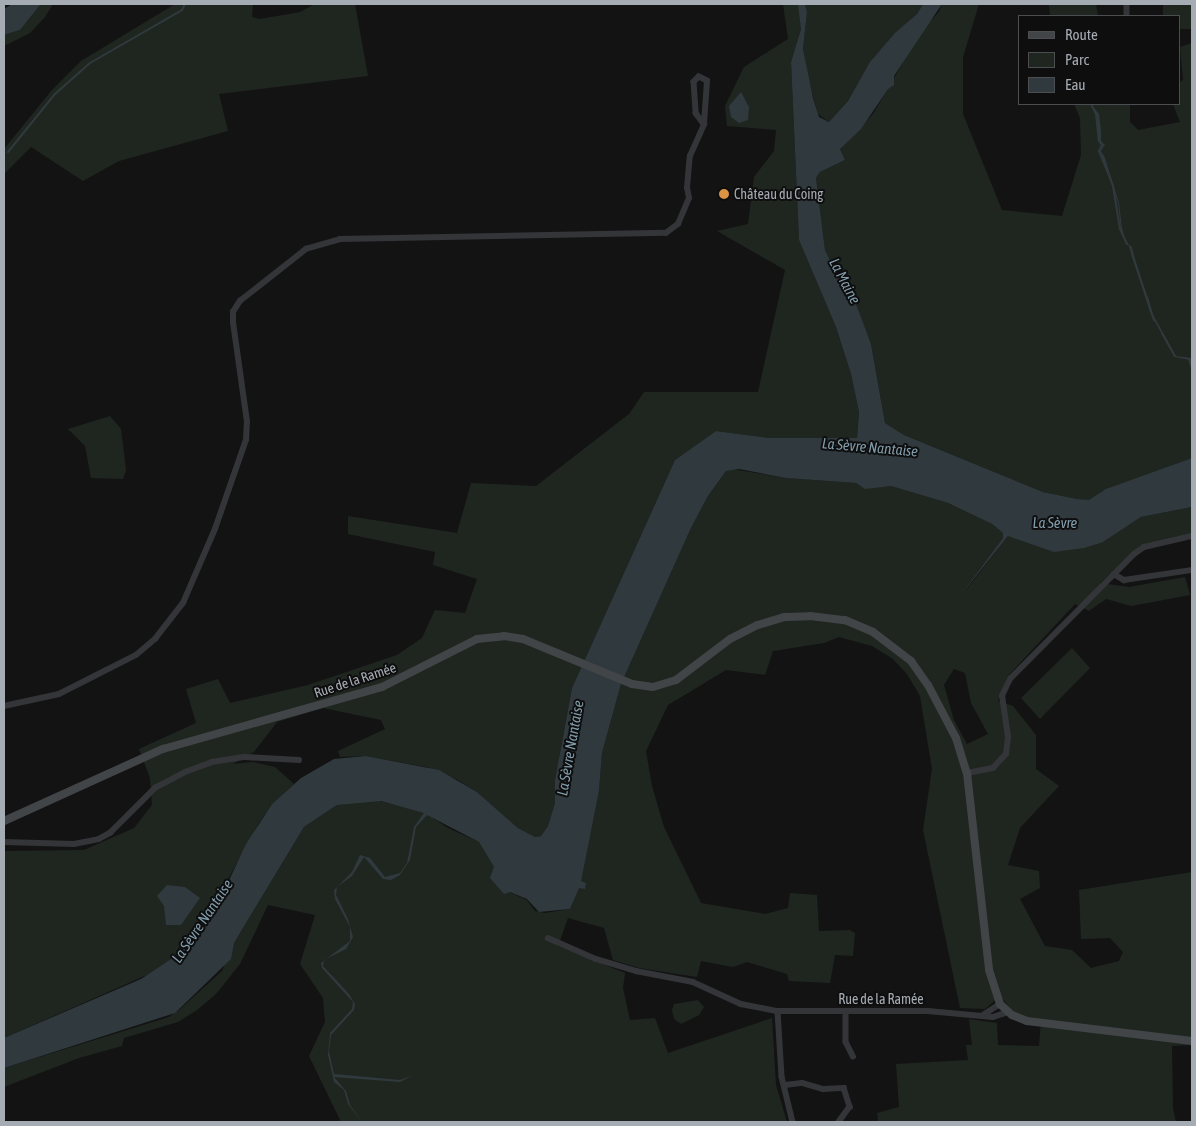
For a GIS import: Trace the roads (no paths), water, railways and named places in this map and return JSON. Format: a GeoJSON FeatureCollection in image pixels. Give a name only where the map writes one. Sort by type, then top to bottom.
{"type":"FeatureCollection","features":[{"type":"Feature","properties":{"kind":"main road","name":"Rue de la Ramée"},"geometry":{"type":"LineString","coordinates":[[4,821],[137,759],[194,740],[382,687],[477,639],[504,636],[523,639],[632,684],[653,687],[670,683],[730,639],[772,621],[810,616],[845,620],[881,637],[917,669],[956,738],[966,773],[990,970],[1000,1004]]}},
{"type":"Feature","properties":{"kind":"main road"},"geometry":{"type":"LineString","coordinates":[[1000,1004],[1008,1012],[1027,1021],[1046,1025],[1192,1041]]}},
{"type":"Feature","properties":{"kind":"street"},"geometry":{"type":"LineString","coordinates":[[4,706],[59,694],[136,655],[155,639],[183,603],[215,529],[246,440],[247,422],[233,312],[255,288],[306,249],[340,239],[666,233],[678,224],[689,198],[686,188],[690,156],[704,124],[707,82],[699,77],[694,82],[696,113],[704,124]]}},
{"type":"Feature","properties":{"kind":"street"},"geometry":{"type":"LineString","coordinates":[[966,773],[993,768],[1006,754],[1008,737],[1002,696],[1010,679],[1114,574],[1144,547],[1192,536]]}},
{"type":"Feature","properties":{"kind":"street"},"geometry":{"type":"LineString","coordinates":[[1114,574],[1124,580],[1192,570]]}},
{"type":"Feature","properties":{"kind":"street"},"geometry":{"type":"LineString","coordinates":[[4,842],[74,844],[99,839],[110,834],[155,788],[185,772],[212,762],[245,757],[299,760]]}},
{"type":"Feature","properties":{"kind":"street","name":"Rue de la Ramée"},"geometry":{"type":"LineString","coordinates":[[548,938],[596,959],[636,972],[693,982],[741,1004],[778,1011],[846,1011],[983,1015],[993,1017],[1008,1012]]}},
{"type":"Feature","properties":{"kind":"street"},"geometry":{"type":"LineString","coordinates":[[983,1015],[1000,1004]]}},
{"type":"Feature","properties":{"kind":"street"},"geometry":{"type":"LineString","coordinates":[[778,1011],[784,1085],[793,1122]]}},
{"type":"Feature","properties":{"kind":"street"},"geometry":{"type":"LineString","coordinates":[[846,1011],[846,1042],[853,1056]]}},
{"type":"Feature","properties":{"kind":"street"},"geometry":{"type":"LineString","coordinates":[[784,1085],[802,1083],[823,1089],[844,1088],[850,1107],[839,1122]]}},
{"type":"Feature","properties":{"kind":"water"},"geometry":{"type":"Polygon","coordinates":[[[12,4],[41,4],[20,30],[4,35],[4,9],[12,4]]]}},
{"type":"Feature","properties":{"kind":"water"},"geometry":{"type":"Polygon","coordinates":[[[798,4],[805,4],[807,12],[803,49],[813,98],[819,117],[829,122],[848,101],[870,62],[895,33],[917,14],[923,4],[942,4],[894,76],[894,85],[888,89],[861,129],[840,149],[845,160],[820,172],[816,178],[825,250],[837,275],[854,299],[871,344],[885,423],[904,435],[1043,492],[1077,499],[1089,500],[1106,489],[1192,458],[1192,507],[1141,517],[1103,542],[1084,548],[1054,552],[1008,536],[961,595],[1003,538],[1003,533],[992,524],[948,503],[891,486],[865,489],[856,483],[786,478],[739,469],[726,471],[708,496],[691,528],[621,684],[602,753],[599,791],[581,881],[586,883],[585,889],[579,888],[570,909],[539,912],[527,899],[510,892],[504,894],[490,878],[494,867],[479,842],[427,815],[416,827],[410,860],[400,875],[391,880],[383,879],[364,857],[352,876],[337,887],[352,872],[360,855],[370,858],[385,877],[400,873],[407,863],[414,827],[424,813],[381,801],[337,805],[304,827],[234,943],[231,959],[175,1013],[4,1068],[4,1038],[141,979],[177,955],[201,928],[224,891],[246,844],[272,804],[301,778],[334,759],[366,756],[439,770],[477,792],[518,828],[535,837],[541,836],[548,826],[555,803],[555,780],[572,688],[675,460],[716,431],[770,438],[857,438],[859,412],[851,374],[836,327],[799,240],[791,62],[801,29],[798,4]]]}},
{"type":"Feature","properties":{"kind":"water"},"geometry":{"type":"Polygon","coordinates":[[[741,92],[749,107],[748,120],[739,123],[731,117],[729,106],[741,92]]]}},
{"type":"Feature","properties":{"kind":"water"},"geometry":{"type":"Polygon","coordinates":[[[1092,105],[1099,114],[1101,141],[1105,145],[1101,151],[1119,203],[1126,242],[1132,247],[1137,270],[1152,313],[1176,356],[1191,358],[1192,368],[1190,360],[1175,357],[1151,315],[1131,254],[1131,248],[1125,242],[1121,230],[1118,203],[1100,151],[1103,146],[1099,142],[1097,115],[1092,105]]]}},
{"type":"Feature","properties":{"kind":"water"},"geometry":{"type":"Polygon","coordinates":[[[167,885],[185,887],[200,898],[181,925],[166,925],[164,906],[157,896],[167,885]]]}},
{"type":"Feature","properties":{"kind":"water"},"geometry":{"type":"Polygon","coordinates":[[[337,887],[336,895],[348,919],[353,937],[346,949],[327,959],[350,941],[350,927],[335,899],[334,890],[337,887]]]}},
{"type":"Feature","properties":{"kind":"water"},"geometry":{"type":"Polygon","coordinates":[[[324,961],[323,966],[349,994],[355,1004],[354,1010],[331,1035],[329,1051],[334,1074],[400,1080],[413,1075],[400,1082],[334,1077],[346,1091],[350,1105],[362,1122],[348,1104],[344,1090],[334,1082],[328,1055],[330,1033],[352,1009],[353,1002],[322,968],[321,963],[324,961]]]}},
{"type":"Feature","properties":{"kind":"waterway"},"geometry":{"type":"LineString","coordinates":[[8,152],[55,94],[90,63],[182,10],[185,4]]}},
{"type":"Feature","properties":{"kind":"waterway"},"geometry":{"type":"LineString","coordinates":[[1092,105],[1096,114],[1099,141],[1102,145],[1099,151],[1113,186],[1120,229],[1127,244]]}},
{"type":"Feature","properties":{"kind":"waterway"},"geometry":{"type":"LineString","coordinates":[[1130,247],[1154,320]]}},
{"type":"Feature","properties":{"kind":"waterway"},"geometry":{"type":"LineString","coordinates":[[1162,333],[1175,356]]}},
{"type":"Feature","properties":{"kind":"waterway"},"geometry":{"type":"LineString","coordinates":[[1189,359],[1192,368]]}},
{"type":"Feature","properties":{"kind":"place","name":"Château du Coing"},"geometry":{"type":"Point","coordinates":[724,194]}},
{"type":"Feature","properties":{"kind":"water label","name":"La Maine"},"geometry":{"type":"Point","coordinates":[845,281]}},
{"type":"Feature","properties":{"kind":"water label","name":"La Sèvre Nantaise"},"geometry":{"type":"Point","coordinates":[870,447]}},
{"type":"Feature","properties":{"kind":"water label","name":"La Sèvre"},"geometry":{"type":"Point","coordinates":[1055,523]}},
{"type":"Feature","properties":{"kind":"water label","name":"La Sèvre Nantaise"},"geometry":{"type":"Point","coordinates":[570,748]}},
{"type":"Feature","properties":{"kind":"water label","name":"La Sèvre Nantaise"},"geometry":{"type":"Point","coordinates":[202,921]}}]}
